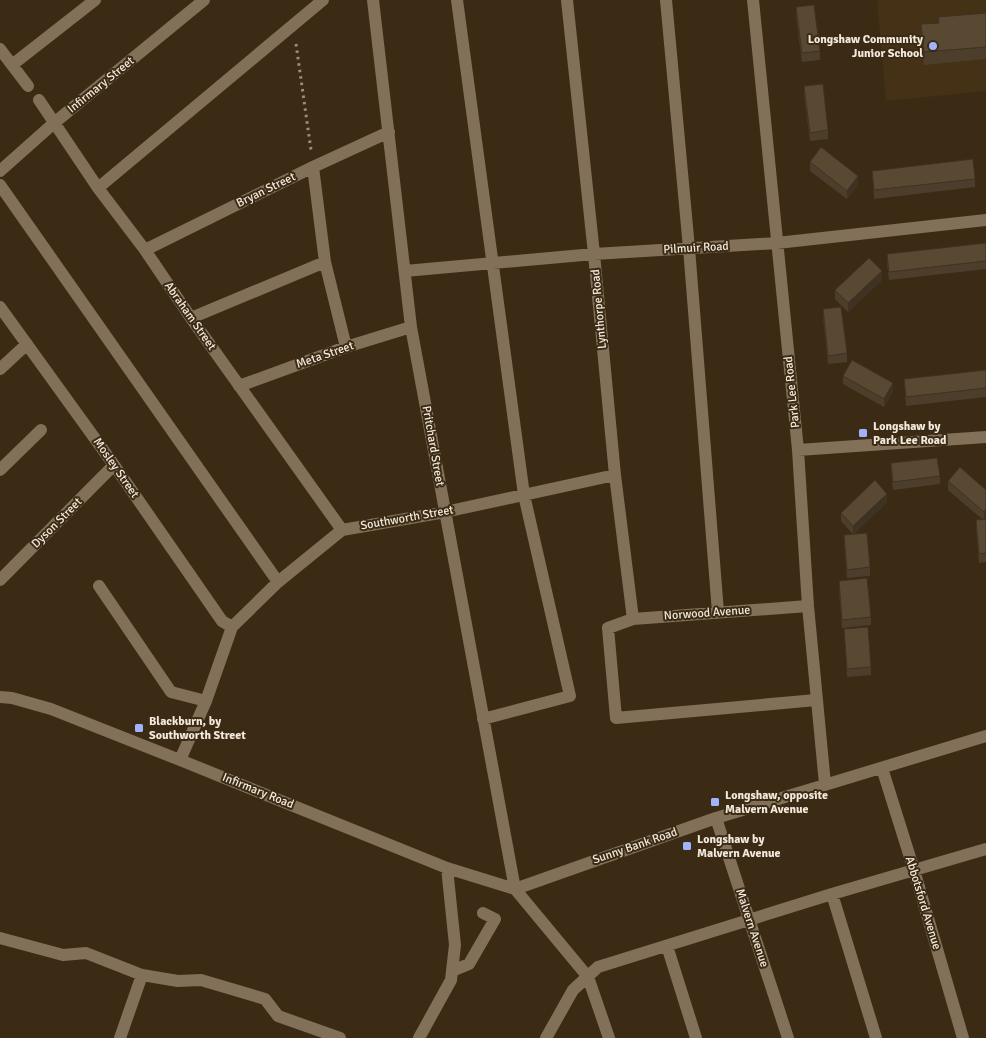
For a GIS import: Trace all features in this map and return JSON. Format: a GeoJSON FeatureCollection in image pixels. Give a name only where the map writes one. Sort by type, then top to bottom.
{"type":"FeatureCollection","features":[{"type":"Feature","properties":{"kind":"street"},"geometry":{"type":"LineString","coordinates":[[12,65],[95,0]]}},
{"type":"Feature","properties":{"kind":"street","name":"Infirmary Street"},"geometry":{"type":"LineString","coordinates":[[0,171],[54,123],[204,0]]}},
{"type":"Feature","properties":{"kind":"street"},"geometry":{"type":"LineString","coordinates":[[98,188],[323,0]]}},
{"type":"Feature","properties":{"kind":"street","name":"Pritchard Street"},"geometry":{"type":"LineString","coordinates":[[373,0],[411,327],[515,889]]}},
{"type":"Feature","properties":{"kind":"street"},"geometry":{"type":"LineString","coordinates":[[457,0],[524,495],[570,696],[484,720]]}},
{"type":"Feature","properties":{"kind":"street","name":"Lynthorpe Road"},"geometry":{"type":"LineString","coordinates":[[567,0],[615,475],[633,618]]}},
{"type":"Feature","properties":{"kind":"street"},"geometry":{"type":"LineString","coordinates":[[666,0],[718,612]]}},
{"type":"Feature","properties":{"kind":"street","name":"Park Lee Road"},"geometry":{"type":"LineString","coordinates":[[753,0],[798,450],[808,606],[825,784]]}},
{"type":"Feature","properties":{"kind":"street"},"geometry":{"type":"LineString","coordinates":[[0,49],[28,86]]}},
{"type":"Feature","properties":{"kind":"street","name":"Abraham Street"},"geometry":{"type":"LineString","coordinates":[[39,100],[98,188],[145,250],[191,318],[342,530]]}},
{"type":"Feature","properties":{"kind":"street","name":"Bryan Street"},"geometry":{"type":"LineString","coordinates":[[145,250],[313,167],[389,132]]}},
{"type":"Feature","properties":{"kind":"street"},"geometry":{"type":"LineString","coordinates":[[313,167],[325,262],[346,347]]}},
{"type":"Feature","properties":{"kind":"street"},"geometry":{"type":"LineString","coordinates":[[0,185],[278,582]]}},
{"type":"Feature","properties":{"kind":"street","name":"Pilmuir Road"},"geometry":{"type":"LineString","coordinates":[[405,271],[594,254],[776,243],[986,220]]}},
{"type":"Feature","properties":{"kind":"street"},"geometry":{"type":"LineString","coordinates":[[191,318],[325,262]]}},
{"type":"Feature","properties":{"kind":"street","name":"Mosley Street"},"geometry":{"type":"LineString","coordinates":[[0,307],[114,465],[222,621],[232,627]]}},
{"type":"Feature","properties":{"kind":"street","name":"Meta Street"},"geometry":{"type":"LineString","coordinates":[[240,386],[346,347],[411,327]]}},
{"type":"Feature","properties":{"kind":"street"},"geometry":{"type":"LineString","coordinates":[[0,369],[26,344]]}},
{"type":"Feature","properties":{"kind":"street"},"geometry":{"type":"LineString","coordinates":[[0,470],[41,430]]}},
{"type":"Feature","properties":{"kind":"street"},"geometry":{"type":"LineString","coordinates":[[798,450],[986,437]]}},
{"type":"Feature","properties":{"kind":"street","name":"Dyson Street"},"geometry":{"type":"LineString","coordinates":[[0,580],[114,465]]}},
{"type":"Feature","properties":{"kind":"street","name":"Southworth Street"},"geometry":{"type":"LineString","coordinates":[[232,627],[278,582],[342,530],[445,512],[615,475]]}},
{"type":"Feature","properties":{"kind":"street"},"geometry":{"type":"LineString","coordinates":[[99,586],[171,692],[206,701]]}},
{"type":"Feature","properties":{"kind":"street","name":"Norwood Avenue"},"geometry":{"type":"LineString","coordinates":[[808,606],[633,618],[608,628],[616,718],[816,700]]}},
{"type":"Feature","properties":{"kind":"street"},"geometry":{"type":"LineString","coordinates":[[180,760],[206,701],[232,627]]}},
{"type":"Feature","properties":{"kind":"street","name":"Infirmary Road"},"geometry":{"type":"LineString","coordinates":[[0,697],[12,698],[51,709],[447,868],[515,889]]}},
{"type":"Feature","properties":{"kind":"street","name":"Sunny Bank Road"},"geometry":{"type":"LineString","coordinates":[[515,889],[716,818],[986,736]]}},
{"type":"Feature","properties":{"kind":"street","name":"Abbotsford Avenue"},"geometry":{"type":"LineString","coordinates":[[882,768],[963,1038]]}},
{"type":"Feature","properties":{"kind":"street","name":"Malvern Avenue"},"geometry":{"type":"LineString","coordinates":[[716,818],[788,1038]]}},
{"type":"Feature","properties":{"kind":"street"},"geometry":{"type":"LineString","coordinates":[[546,1038],[573,990],[598,967],[832,894],[986,849]]}},
{"type":"Feature","properties":{"kind":"street"},"geometry":{"type":"LineString","coordinates":[[418,1038],[451,980],[455,945],[447,868]]}},
{"type":"Feature","properties":{"kind":"street"},"geometry":{"type":"LineString","coordinates":[[515,889],[551,930],[588,977],[609,1038]]}},
{"type":"Feature","properties":{"kind":"street"},"geometry":{"type":"LineString","coordinates":[[832,894],[876,1038]]}},
{"type":"Feature","properties":{"kind":"street"},"geometry":{"type":"LineString","coordinates":[[452,971],[469,964],[494,919],[483,913]]}},
{"type":"Feature","properties":{"kind":"street"},"geometry":{"type":"LineString","coordinates":[[0,938],[63,955],[86,953],[142,975],[178,981],[201,980],[265,999],[278,1016],[340,1038]]}},
{"type":"Feature","properties":{"kind":"street"},"geometry":{"type":"LineString","coordinates":[[667,946],[696,1038]]}},
{"type":"Feature","properties":{"kind":"street"},"geometry":{"type":"LineString","coordinates":[[120,1038],[142,975]]}},
{"type":"Feature","properties":{"kind":"path"},"geometry":{"type":"LineString","coordinates":[[293,26],[313,167]]}},
{"type":"Feature","properties":{"kind":"shaded area","name":"Longshaw Community Junior School"},"geometry":{"type":"Polygon","coordinates":[[[877,0],[986,0],[986,91],[886,101],[877,0]]]}},
{"type":"Feature","properties":{"kind":"building"},"geometry":{"type":"Polygon","coordinates":[[[814,5],[820,51],[802,53],[796,7],[814,5]]]}},
{"type":"Feature","properties":{"kind":"building"},"geometry":{"type":"Polygon","coordinates":[[[986,13],[986,47],[924,52],[921,24],[939,23],[938,17],[986,13]]]}},
{"type":"Feature","properties":{"kind":"building"},"geometry":{"type":"Polygon","coordinates":[[[823,84],[828,130],[810,133],[804,86],[823,84]]]}},
{"type":"Feature","properties":{"kind":"building"},"geometry":{"type":"Polygon","coordinates":[[[821,147],[858,176],[847,191],[810,162],[821,147]]]}},
{"type":"Feature","properties":{"kind":"building"},"geometry":{"type":"Polygon","coordinates":[[[973,159],[975,179],[874,190],[872,171],[973,159]]]}},
{"type":"Feature","properties":{"kind":"building"},"geometry":{"type":"Polygon","coordinates":[[[986,243],[986,261],[889,272],[887,254],[986,243]]]}},
{"type":"Feature","properties":{"kind":"building"},"geometry":{"type":"Polygon","coordinates":[[[869,258],[882,271],[848,303],[835,290],[869,258]]]}},
{"type":"Feature","properties":{"kind":"building"},"geometry":{"type":"Polygon","coordinates":[[[841,307],[847,353],[828,356],[823,309],[841,307]]]}},
{"type":"Feature","properties":{"kind":"building"},"geometry":{"type":"Polygon","coordinates":[[[852,360],[893,383],[884,399],[843,376],[852,360]]]}},
{"type":"Feature","properties":{"kind":"building"},"geometry":{"type":"Polygon","coordinates":[[[986,370],[986,388],[906,397],[904,379],[986,370]]]}},
{"type":"Feature","properties":{"kind":"building"},"geometry":{"type":"Polygon","coordinates":[[[937,458],[940,476],[893,482],[891,463],[937,458]]]}},
{"type":"Feature","properties":{"kind":"building"},"geometry":{"type":"Polygon","coordinates":[[[960,467],[986,490],[986,509],[984,512],[948,481],[960,467]]]}},
{"type":"Feature","properties":{"kind":"building"},"geometry":{"type":"Polygon","coordinates":[[[875,480],[887,494],[853,526],[841,513],[875,480]]]}},
{"type":"Feature","properties":{"kind":"building"},"geometry":{"type":"Polygon","coordinates":[[[986,519],[986,553],[979,554],[976,520],[986,519]]]}},
{"type":"Feature","properties":{"kind":"building"},"geometry":{"type":"Polygon","coordinates":[[[867,533],[870,567],[847,570],[844,535],[867,533]]]}},
{"type":"Feature","properties":{"kind":"building"},"geometry":{"type":"Polygon","coordinates":[[[867,578],[871,617],[842,620],[839,581],[867,578]]]}},
{"type":"Feature","properties":{"kind":"building"},"geometry":{"type":"Polygon","coordinates":[[[868,627],[871,667],[847,669],[844,629],[868,627]]]}},
{"type":"Feature","properties":{"kind":"place","name":"Longshaw Community Junior School"},"geometry":{"type":"Point","coordinates":[933,46]}},
{"type":"Feature","properties":{"kind":"place","name":"Longshaw by Park Lee Road"},"geometry":{"type":"Point","coordinates":[863,433]}},
{"type":"Feature","properties":{"kind":"place","name":"Blackburn, by Southworth Street"},"geometry":{"type":"Point","coordinates":[139,728]}},
{"type":"Feature","properties":{"kind":"place","name":"Longshaw, opposite Malvern Avenue"},"geometry":{"type":"Point","coordinates":[715,802]}},
{"type":"Feature","properties":{"kind":"place","name":"Longshaw by Malvern Avenue"},"geometry":{"type":"Point","coordinates":[687,846]}}]}
